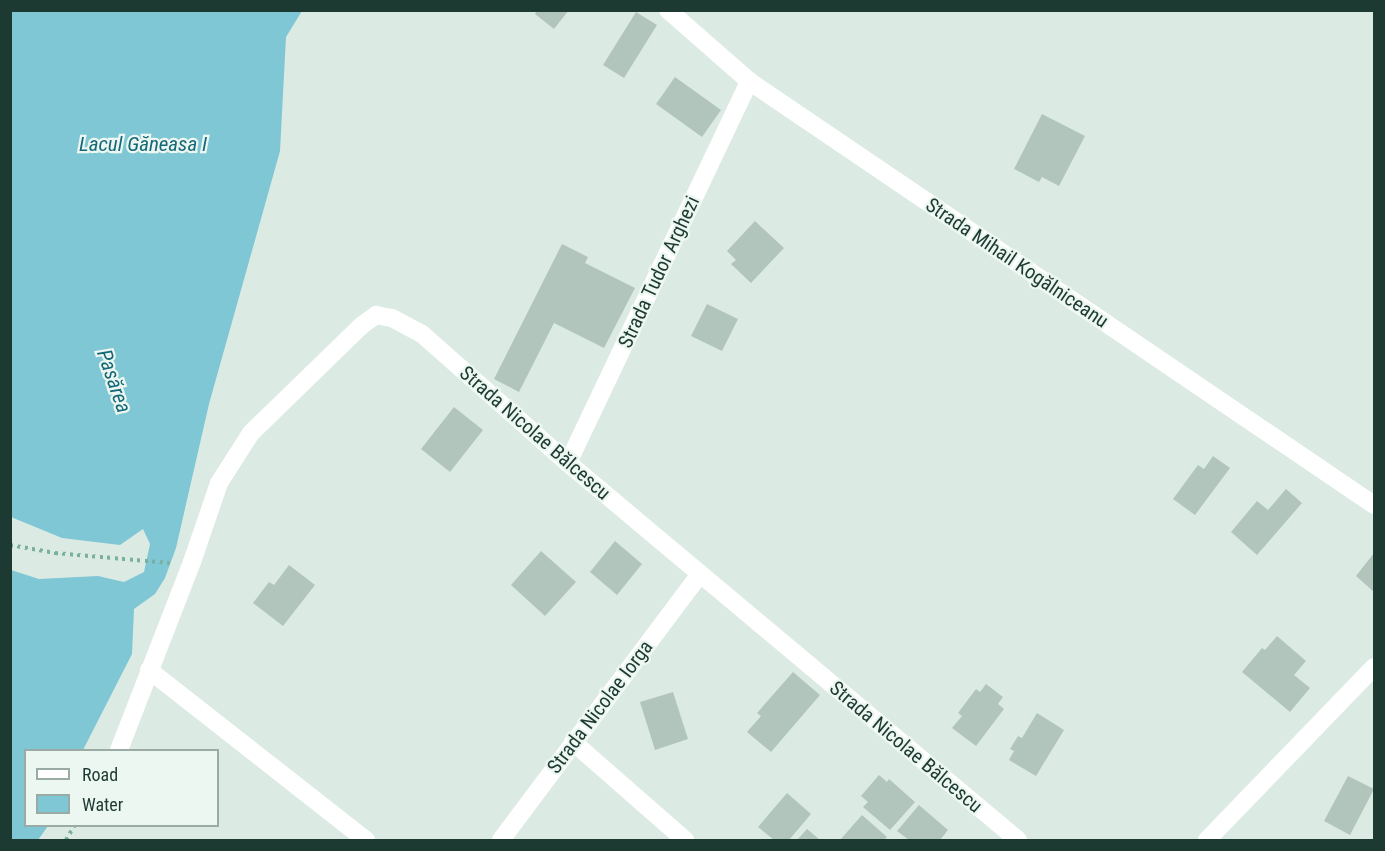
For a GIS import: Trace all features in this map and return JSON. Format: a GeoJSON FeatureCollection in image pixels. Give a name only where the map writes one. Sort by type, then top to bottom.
{"type":"FeatureCollection","features":[{"type":"Feature","properties":{"kind":"street","name":"Strada Mihail Kogălniceanu"},"geometry":{"type":"LineString","coordinates":[[669,10],[748,81],[1374,505]]}},
{"type":"Feature","properties":{"kind":"street","name":"Strada Tudor Arghezi"},"geometry":{"type":"LineString","coordinates":[[568,463],[748,81]]}},
{"type":"Feature","properties":{"kind":"street","name":"Strada Nicolae Bălcescu"},"geometry":{"type":"LineString","coordinates":[[149,670],[192,562],[219,483],[251,433],[361,326],[376,315],[392,318],[422,334],[568,463],[1018,840]]}},
{"type":"Feature","properties":{"kind":"street","name":"Strada Nicolae Iorga"},"geometry":{"type":"LineString","coordinates":[[501,840],[700,574]]}},
{"type":"Feature","properties":{"kind":"street"},"geometry":{"type":"LineString","coordinates":[[1207,840],[1374,667]]}},
{"type":"Feature","properties":{"kind":"street"},"geometry":{"type":"LineString","coordinates":[[119,749],[149,670],[366,840]]}},
{"type":"Feature","properties":{"kind":"street"},"geometry":{"type":"LineString","coordinates":[[573,742],[685,840]]}},
{"type":"Feature","properties":{"kind":"path"},"geometry":{"type":"LineString","coordinates":[[10,545],[55,554],[176,564]]}},
{"type":"Feature","properties":{"kind":"water","name":"Lacul Găneasa I"},"geometry":{"type":"Polygon","coordinates":[[[11,10],[302,11],[286,37],[280,151],[209,404],[176,548],[165,578],[155,594],[134,609],[132,654],[84,749],[24,749],[24,827],[47,827],[38,840],[11,840],[11,570],[39,579],[98,576],[124,582],[144,572],[150,544],[143,529],[120,545],[62,538],[11,517],[11,10]]]}},
{"type":"Feature","properties":{"kind":"building"},"geometry":{"type":"Polygon","coordinates":[[[537,10],[569,10],[554,29],[535,14],[537,10]]]}},
{"type":"Feature","properties":{"kind":"building"},"geometry":{"type":"Polygon","coordinates":[[[636,12],[657,25],[624,78],[603,65],[636,12]]]}},
{"type":"Feature","properties":{"kind":"building"},"geometry":{"type":"Polygon","coordinates":[[[675,77],[721,110],[702,137],[656,104],[675,77]]]}},
{"type":"Feature","properties":{"kind":"building"},"geometry":{"type":"Polygon","coordinates":[[[1042,114],[1085,136],[1059,186],[1042,177],[1039,182],[1014,169],[1042,114]]]}},
{"type":"Feature","properties":{"kind":"building"},"geometry":{"type":"Polygon","coordinates":[[[755,221],[784,248],[751,283],[731,264],[736,260],[727,251],[755,221]]]}},
{"type":"Feature","properties":{"kind":"building"},"geometry":{"type":"Polygon","coordinates":[[[562,244],[588,257],[585,263],[635,288],[604,348],[554,323],[519,392],[494,379],[562,244]]]}},
{"type":"Feature","properties":{"kind":"building"},"geometry":{"type":"Polygon","coordinates":[[[707,304],[738,319],[722,351],[691,336],[707,304]]]}},
{"type":"Feature","properties":{"kind":"building"},"geometry":{"type":"Polygon","coordinates":[[[454,407],[483,430],[450,472],[421,449],[454,407]]]}},
{"type":"Feature","properties":{"kind":"building"},"geometry":{"type":"Polygon","coordinates":[[[1213,456],[1230,468],[1195,515],[1173,499],[1198,465],[1204,469],[1213,456]]]}},
{"type":"Feature","properties":{"kind":"building"},"geometry":{"type":"Polygon","coordinates":[[[1286,489],[1302,503],[1257,555],[1231,532],[1257,501],[1268,510],[1286,489]]]}},
{"type":"Feature","properties":{"kind":"building"},"geometry":{"type":"Polygon","coordinates":[[[615,541],[642,564],[617,595],[590,572],[615,541]]]}},
{"type":"Feature","properties":{"kind":"building"},"geometry":{"type":"Polygon","coordinates":[[[541,551],[576,582],[545,616],[511,585],[541,551]]]}},
{"type":"Feature","properties":{"kind":"building"},"geometry":{"type":"Polygon","coordinates":[[[1374,553],[1374,592],[1356,576],[1374,553]]]}},
{"type":"Feature","properties":{"kind":"building"},"geometry":{"type":"Polygon","coordinates":[[[289,565],[315,585],[283,626],[253,603],[269,582],[274,585],[289,565]]]}},
{"type":"Feature","properties":{"kind":"building"},"geometry":{"type":"Polygon","coordinates":[[[1277,636],[1306,661],[1294,675],[1310,688],[1290,712],[1242,672],[1262,648],[1265,650],[1277,636]]]}},
{"type":"Feature","properties":{"kind":"building"},"geometry":{"type":"Polygon","coordinates":[[[793,672],[820,695],[771,752],[747,732],[761,716],[757,713],[793,672]]]}},
{"type":"Feature","properties":{"kind":"building"},"geometry":{"type":"Polygon","coordinates":[[[986,684],[1003,697],[998,704],[1004,709],[976,746],[952,728],[962,716],[958,713],[976,689],[980,692],[986,684]]]}},
{"type":"Feature","properties":{"kind":"building"},"geometry":{"type":"Polygon","coordinates":[[[673,692],[688,739],[655,750],[640,702],[673,692]]]}},
{"type":"Feature","properties":{"kind":"building"},"geometry":{"type":"Polygon","coordinates":[[[1037,713],[1064,730],[1036,776],[1009,760],[1014,751],[1010,749],[1018,736],[1022,738],[1037,713]]]}},
{"type":"Feature","properties":{"kind":"building"},"geometry":{"type":"Polygon","coordinates":[[[879,775],[887,782],[889,779],[915,802],[890,830],[863,807],[868,802],[861,796],[879,775]]]}},
{"type":"Feature","properties":{"kind":"building"},"geometry":{"type":"Polygon","coordinates":[[[1348,776],[1374,789],[1350,835],[1324,821],[1348,776]]]}},
{"type":"Feature","properties":{"kind":"building"},"geometry":{"type":"Polygon","coordinates":[[[787,793],[811,814],[789,840],[774,840],[758,827],[787,793]]]}},
{"type":"Feature","properties":{"kind":"building"},"geometry":{"type":"Polygon","coordinates":[[[919,805],[948,830],[940,840],[909,840],[897,831],[919,805]]]}},
{"type":"Feature","properties":{"kind":"building"},"geometry":{"type":"Polygon","coordinates":[[[862,815],[887,837],[884,840],[840,840],[862,815]]]}},
{"type":"Feature","properties":{"kind":"building"},"geometry":{"type":"Polygon","coordinates":[[[807,829],[820,840],[797,840],[807,829]]]}},
{"type":"Feature","properties":{"kind":"water label","name":"Pasărea"},"geometry":{"type":"Point","coordinates":[114,381]}}]}
